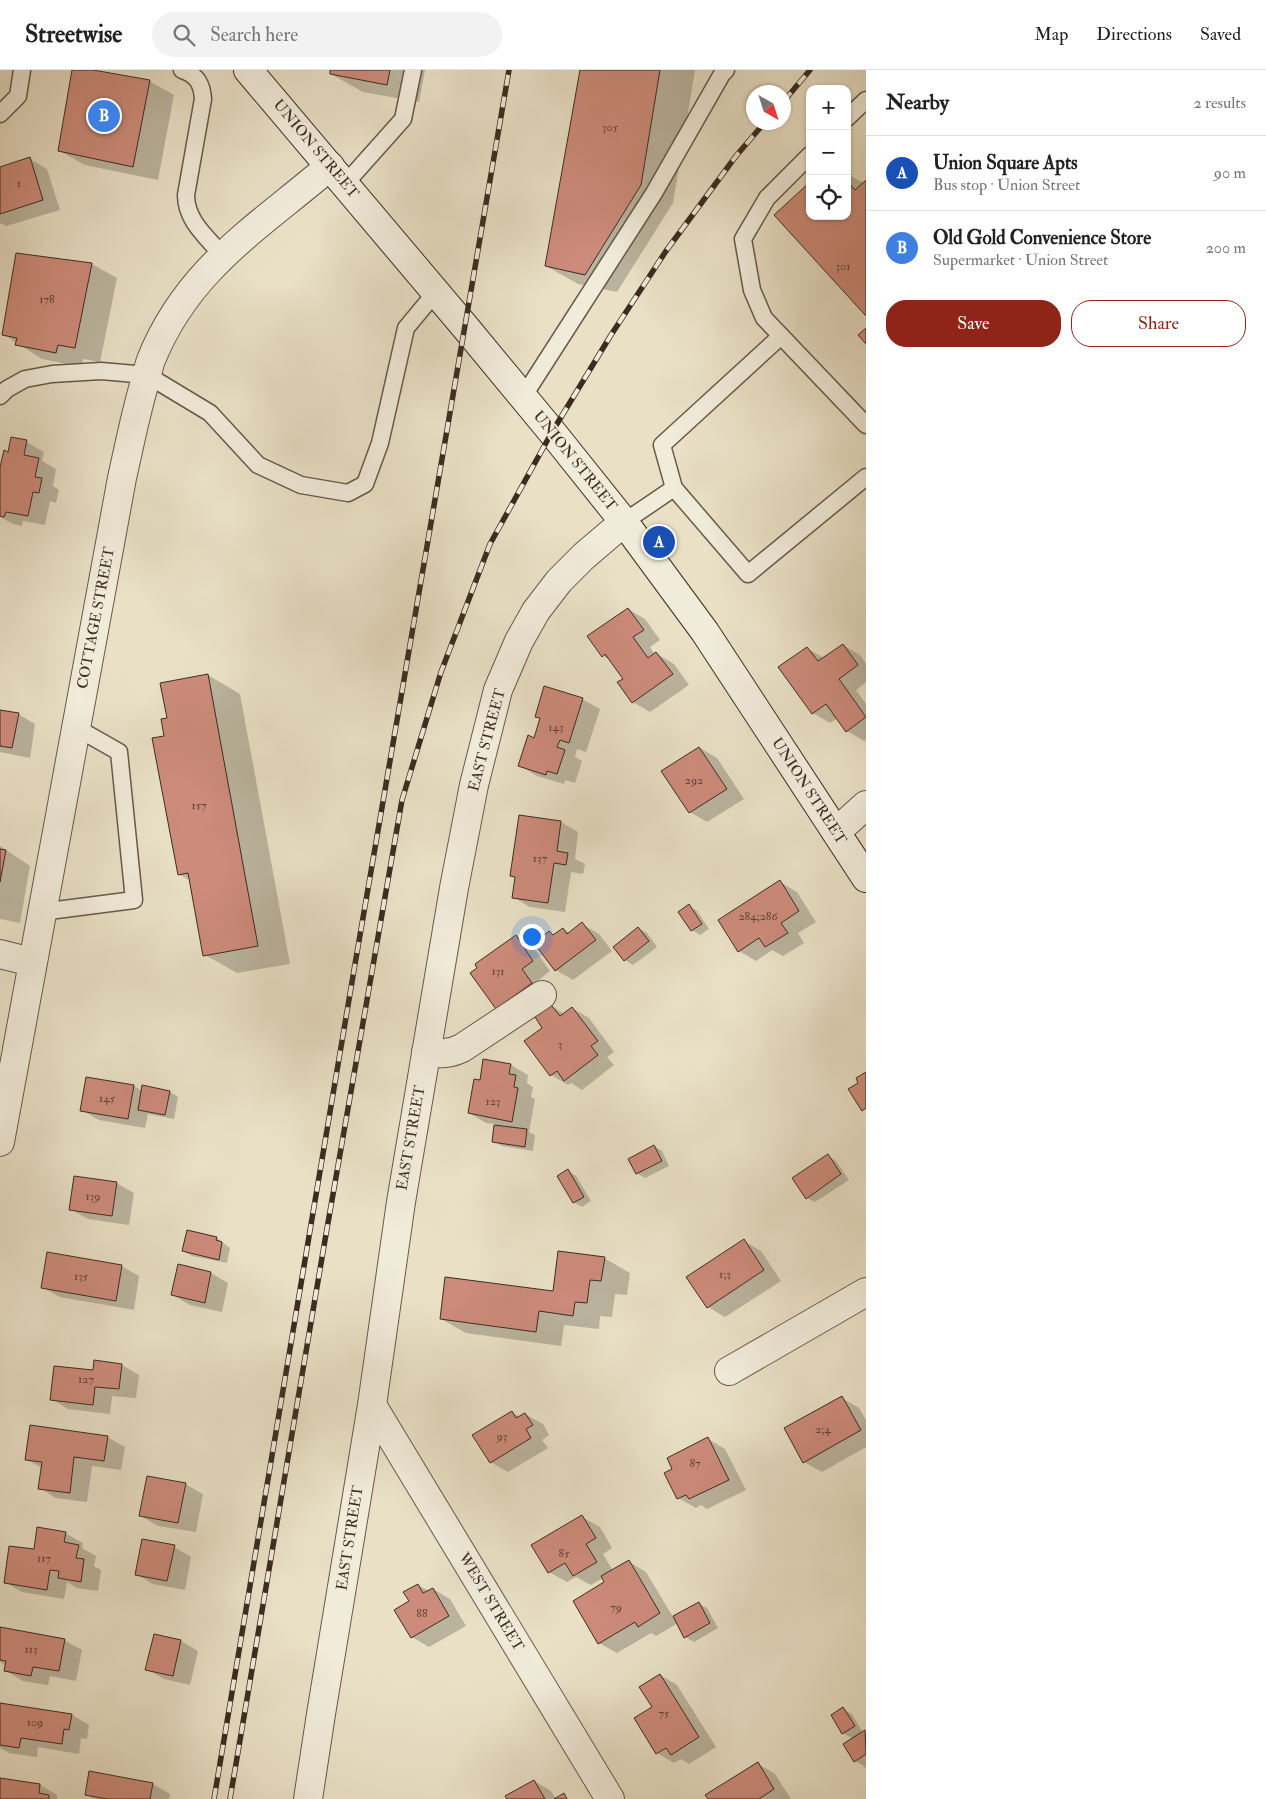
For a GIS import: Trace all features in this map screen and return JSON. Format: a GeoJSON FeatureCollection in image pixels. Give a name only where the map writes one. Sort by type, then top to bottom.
{"type":"FeatureCollection","features":[{"type":"Feature","properties":{"kind":"street","name":"UNION STREET"},"geometry":{"type":"LineString","coordinates":[[252,71],[624,522],[704,632],[866,878]]}},
{"type":"Feature","properties":{"kind":"street","name":"COTTAGE STREET"},"geometry":{"type":"LineString","coordinates":[[0,1142],[122,478],[150,362],[176,309],[222,255],[338,175]]}},
{"type":"Feature","properties":{"kind":"street","name":"EAST STREET"},"geometry":{"type":"LineString","coordinates":[[308,1799],[372,1405],[401,1202],[454,888],[470,804],[498,690],[519,641],[542,603],[565,574],[624,522]]}},
{"type":"Feature","properties":{"kind":"street"},"geometry":{"type":"LineString","coordinates":[[836,832],[866,805]]}},
{"type":"Feature","properties":{"kind":"street"},"geometry":{"type":"LineString","coordinates":[[0,954],[32,962]]}},
{"type":"Feature","properties":{"kind":"street"},"geometry":{"type":"LineString","coordinates":[[426,1052],[442,1054],[462,1048],[542,995]]}},
{"type":"Feature","properties":{"kind":"street"},"geometry":{"type":"LineString","coordinates":[[729,1371],[866,1292]]}},
{"type":"Feature","properties":{"kind":"street","name":"WEST STREET"},"geometry":{"type":"LineString","coordinates":[[372,1405],[610,1799]]}},
{"type":"Feature","properties":{"kind":"lane"},"geometry":{"type":"LineString","coordinates":[[0,114],[18,96],[22,70]]}},
{"type":"Feature","properties":{"kind":"lane"},"geometry":{"type":"LineString","coordinates":[[182,70],[201,74],[204,99],[186,195],[186,205],[191,219],[222,255]]}},
{"type":"Feature","properties":{"kind":"lane"},"geometry":{"type":"LineString","coordinates":[[338,175],[403,119],[413,70]]}},
{"type":"Feature","properties":{"kind":"lane"},"geometry":{"type":"LineString","coordinates":[[523,398],[654,193],[726,70]]}},
{"type":"Feature","properties":{"kind":"lane"},"geometry":{"type":"LineString","coordinates":[[851,114],[866,100]]}},
{"type":"Feature","properties":{"kind":"lane"},"geometry":{"type":"LineString","coordinates":[[806,159],[767,198],[743,239],[752,290],[764,318],[866,425]]}},
{"type":"Feature","properties":{"kind":"lane"},"geometry":{"type":"LineString","coordinates":[[0,396],[7,389],[25,379],[52,374],[101,371],[147,375],[210,413],[258,465],[301,485],[348,493],[365,484],[380,443],[406,328],[436,292]]}},
{"type":"Feature","properties":{"kind":"lane"},"geometry":{"type":"LineString","coordinates":[[781,336],[662,445],[674,488],[748,574],[866,477]]}},
{"type":"Feature","properties":{"kind":"lane"},"geometry":{"type":"LineString","coordinates":[[624,522],[674,488]]}},
{"type":"Feature","properties":{"kind":"lane"},"geometry":{"type":"LineString","coordinates":[[42,912],[134,900],[119,752],[75,727]]}},
{"type":"Feature","properties":{"kind":"building"},"geometry":{"type":"Polygon","coordinates":[[[72,70],[93,70],[150,80],[133,167],[58,151],[72,70]]]}},
{"type":"Feature","properties":{"kind":"building"},"geometry":{"type":"Polygon","coordinates":[[[330,70],[390,70],[387,85],[330,74],[330,70]]]}},
{"type":"Feature","properties":{"kind":"building"},"geometry":{"type":"Polygon","coordinates":[[[580,70],[660,70],[641,185],[585,275],[545,266],[580,70]]]}},
{"type":"Feature","properties":{"kind":"building"},"geometry":{"type":"Polygon","coordinates":[[[30,157],[43,200],[0,214],[0,167],[30,157]]]}},
{"type":"Feature","properties":{"kind":"building"},"geometry":{"type":"Polygon","coordinates":[[[866,180],[866,316],[774,215],[806,186],[806,220],[851,220],[851,186],[855,190],[866,180]]]}},
{"type":"Feature","properties":{"kind":"building"},"geometry":{"type":"Polygon","coordinates":[[[16,253],[92,263],[75,348],[58,345],[56,353],[15,345],[17,338],[2,335],[16,253]]]}},
{"type":"Feature","properties":{"kind":"building"},"geometry":{"type":"Polygon","coordinates":[[[866,328],[866,344],[858,335],[866,328]]]}},
{"type":"Feature","properties":{"kind":"building"},"geometry":{"type":"Polygon","coordinates":[[[11,437],[27,440],[24,455],[39,458],[35,477],[42,478],[39,493],[33,492],[28,516],[6,512],[4,517],[0,516],[0,467],[4,450],[8,452],[11,437]]]}},
{"type":"Feature","properties":{"kind":"building"},"geometry":{"type":"Polygon","coordinates":[[[628,608],[644,630],[633,637],[648,658],[656,652],[673,674],[632,703],[617,682],[623,679],[605,654],[602,657],[587,636],[628,608]]]}},
{"type":"Feature","properties":{"kind":"building"},"geometry":{"type":"Polygon","coordinates":[[[843,644],[858,665],[839,679],[866,717],[846,732],[826,704],[812,714],[778,667],[807,647],[818,661],[843,644]]]}},
{"type":"Feature","properties":{"kind":"building"},"geometry":{"type":"Polygon","coordinates":[[[208,674],[258,946],[203,956],[188,873],[178,875],[152,738],[164,736],[161,719],[167,718],[160,683],[208,674]]]}},
{"type":"Feature","properties":{"kind":"building"},"geometry":{"type":"Polygon","coordinates":[[[544,686],[583,698],[569,743],[560,740],[557,747],[565,750],[557,774],[547,771],[546,775],[518,766],[528,735],[534,738],[540,718],[535,717],[544,686]]]}},
{"type":"Feature","properties":{"kind":"building"},"geometry":{"type":"Polygon","coordinates":[[[0,710],[19,713],[12,748],[0,746],[0,710]]]}},
{"type":"Feature","properties":{"kind":"building"},"geometry":{"type":"Polygon","coordinates":[[[699,747],[727,789],[689,813],[661,771],[699,747]]]}},
{"type":"Feature","properties":{"kind":"building"},"geometry":{"type":"Polygon","coordinates":[[[519,815],[561,821],[557,851],[568,853],[566,865],[554,863],[548,903],[512,898],[515,877],[510,876],[519,815]]]}},
{"type":"Feature","properties":{"kind":"building"},"geometry":{"type":"Polygon","coordinates":[[[0,849],[6,850],[0,882],[0,849]]]}},
{"type":"Feature","properties":{"kind":"building"},"geometry":{"type":"Polygon","coordinates":[[[780,880],[799,911],[781,923],[788,933],[765,947],[759,938],[738,952],[718,920],[780,880]]]}},
{"type":"Feature","properties":{"kind":"building"},"geometry":{"type":"Polygon","coordinates":[[[689,904],[702,924],[691,931],[678,912],[689,904]]]}},
{"type":"Feature","properties":{"kind":"building"},"geometry":{"type":"Polygon","coordinates":[[[582,922],[596,940],[555,971],[537,947],[541,945],[538,940],[549,931],[553,935],[563,928],[567,934],[582,922]]]}},
{"type":"Feature","properties":{"kind":"building"},"geometry":{"type":"Polygon","coordinates":[[[638,927],[649,941],[624,961],[613,947],[638,927]]]}},
{"type":"Feature","properties":{"kind":"building"},"geometry":{"type":"Polygon","coordinates":[[[516,935],[533,961],[522,969],[532,983],[496,1009],[470,973],[477,968],[475,964],[516,935]]]}},
{"type":"Feature","properties":{"kind":"building"},"geometry":{"type":"Polygon","coordinates":[[[551,1005],[560,1016],[572,1007],[598,1041],[591,1046],[598,1055],[564,1081],[557,1071],[550,1076],[524,1041],[542,1028],[535,1017],[551,1005]]]}},
{"type":"Feature","properties":{"kind":"building"},"geometry":{"type":"Polygon","coordinates":[[[483,1059],[511,1064],[509,1074],[516,1075],[514,1087],[518,1088],[512,1122],[468,1113],[474,1079],[480,1080],[483,1059]]]}},
{"type":"Feature","properties":{"kind":"building"},"geometry":{"type":"Polygon","coordinates":[[[866,1072],[866,1108],[862,1111],[848,1089],[858,1083],[856,1078],[866,1072]]]}},
{"type":"Feature","properties":{"kind":"building"},"geometry":{"type":"Polygon","coordinates":[[[86,1077],[134,1085],[128,1119],[80,1111],[86,1077]]]}},
{"type":"Feature","properties":{"kind":"building"},"geometry":{"type":"Polygon","coordinates":[[[142,1085],[170,1091],[165,1115],[138,1110],[142,1085]]]}},
{"type":"Feature","properties":{"kind":"building"},"geometry":{"type":"Polygon","coordinates":[[[494,1125],[527,1129],[525,1147],[492,1142],[494,1125]]]}},
{"type":"Feature","properties":{"kind":"building"},"geometry":{"type":"Polygon","coordinates":[[[654,1145],[662,1161],[636,1174],[628,1159],[654,1145]]]}},
{"type":"Feature","properties":{"kind":"building"},"geometry":{"type":"Polygon","coordinates":[[[828,1154],[841,1174],[806,1199],[792,1178],[828,1154]]]}},
{"type":"Feature","properties":{"kind":"building"},"geometry":{"type":"Polygon","coordinates":[[[568,1169],[584,1197],[573,1203],[557,1176],[568,1169]]]}},
{"type":"Feature","properties":{"kind":"building"},"geometry":{"type":"Polygon","coordinates":[[[74,1176],[117,1182],[112,1216],[69,1210],[74,1176]]]}},
{"type":"Feature","properties":{"kind":"building"},"geometry":{"type":"Polygon","coordinates":[[[187,1230],[217,1237],[216,1240],[222,1242],[219,1260],[182,1251],[187,1230]]]}},
{"type":"Feature","properties":{"kind":"building"},"geometry":{"type":"Polygon","coordinates":[[[744,1239],[764,1270],[707,1308],[686,1277],[744,1239]]]}},
{"type":"Feature","properties":{"kind":"building"},"geometry":{"type":"Polygon","coordinates":[[[558,1251],[605,1257],[601,1281],[590,1280],[587,1303],[575,1302],[573,1316],[539,1311],[536,1332],[440,1319],[445,1277],[553,1291],[558,1251]]]}},
{"type":"Feature","properties":{"kind":"building"},"geometry":{"type":"Polygon","coordinates":[[[47,1252],[122,1265],[116,1301],[41,1288],[47,1252]]]}},
{"type":"Feature","properties":{"kind":"building"},"geometry":{"type":"Polygon","coordinates":[[[178,1264],[211,1272],[205,1303],[171,1295],[178,1264]]]}},
{"type":"Feature","properties":{"kind":"building"},"geometry":{"type":"Polygon","coordinates":[[[94,1360],[122,1364],[119,1389],[95,1387],[93,1405],[50,1400],[54,1366],[93,1370],[94,1360]]]}},
{"type":"Feature","properties":{"kind":"building"},"geometry":{"type":"Polygon","coordinates":[[[842,1396],[861,1430],[803,1463],[784,1428],[842,1396]]]}},
{"type":"Feature","properties":{"kind":"building"},"geometry":{"type":"Polygon","coordinates":[[[512,1411],[516,1418],[525,1413],[533,1425],[526,1429],[531,1438],[490,1463],[472,1435],[512,1411]]]}},
{"type":"Feature","properties":{"kind":"building"},"geometry":{"type":"Polygon","coordinates":[[[30,1425],[108,1436],[104,1461],[74,1457],[70,1493],[38,1489],[42,1462],[25,1460],[30,1425]]]}},
{"type":"Feature","properties":{"kind":"building"},"geometry":{"type":"Polygon","coordinates":[[[708,1437],[729,1480],[689,1499],[686,1495],[677,1499],[664,1473],[672,1469],[667,1458],[708,1437]]]}},
{"type":"Feature","properties":{"kind":"building"},"geometry":{"type":"Polygon","coordinates":[[[147,1476],[186,1483],[178,1523],[139,1516],[147,1476]]]}},
{"type":"Feature","properties":{"kind":"building"},"geometry":{"type":"Polygon","coordinates":[[[582,1515],[596,1538],[586,1544],[597,1562],[573,1576],[565,1563],[548,1573],[531,1545],[582,1515]]]}},
{"type":"Feature","properties":{"kind":"building"},"geometry":{"type":"Polygon","coordinates":[[[37,1527],[66,1532],[64,1542],[79,1545],[76,1558],[84,1559],[81,1582],[58,1578],[59,1571],[50,1570],[47,1590],[4,1583],[9,1546],[34,1549],[37,1527]]]}},
{"type":"Feature","properties":{"kind":"building"},"geometry":{"type":"Polygon","coordinates":[[[142,1539],[175,1545],[167,1581],[135,1575],[142,1539]]]}},
{"type":"Feature","properties":{"kind":"building"},"geometry":{"type":"Polygon","coordinates":[[[629,1560],[660,1613],[638,1627],[635,1622],[598,1644],[573,1601],[604,1582],[601,1576],[629,1560]]]}},
{"type":"Feature","properties":{"kind":"building"},"geometry":{"type":"Polygon","coordinates":[[[418,1584],[423,1593],[433,1588],[449,1616],[411,1638],[394,1610],[409,1601],[403,1592],[418,1584]]]}},
{"type":"Feature","properties":{"kind":"building"},"geometry":{"type":"Polygon","coordinates":[[[699,1602],[710,1623],[684,1638],[673,1616],[699,1602]]]}},
{"type":"Feature","properties":{"kind":"building"},"geometry":{"type":"Polygon","coordinates":[[[0,1627],[65,1639],[59,1671],[33,1667],[31,1676],[4,1671],[6,1661],[0,1660],[0,1627]]]}},
{"type":"Feature","properties":{"kind":"building"},"geometry":{"type":"Polygon","coordinates":[[[154,1634],[181,1640],[173,1676],[145,1670],[154,1634]]]}},
{"type":"Feature","properties":{"kind":"building"},"geometry":{"type":"Polygon","coordinates":[[[660,1674],[699,1737],[671,1755],[666,1748],[656,1754],[634,1718],[652,1707],[639,1687],[660,1674]]]}},
{"type":"Feature","properties":{"kind":"building"},"geometry":{"type":"Polygon","coordinates":[[[0,1703],[72,1714],[69,1730],[64,1729],[62,1744],[21,1738],[19,1748],[0,1745],[0,1703]]]}},
{"type":"Feature","properties":{"kind":"building"},"geometry":{"type":"Polygon","coordinates":[[[843,1707],[855,1726],[842,1734],[831,1715],[843,1707]]]}},
{"type":"Feature","properties":{"kind":"building"},"geometry":{"type":"Polygon","coordinates":[[[865,1730],[866,1754],[854,1762],[843,1744],[865,1730]]]}},
{"type":"Feature","properties":{"kind":"building"},"geometry":{"type":"Polygon","coordinates":[[[758,1762],[774,1789],[759,1799],[708,1799],[705,1795],[758,1762]]]}},
{"type":"Feature","properties":{"kind":"building"},"geometry":{"type":"Polygon","coordinates":[[[89,1771],[153,1783],[150,1799],[107,1799],[85,1795],[89,1771]]]}},
{"type":"Feature","properties":{"kind":"building"},"geometry":{"type":"Polygon","coordinates":[[[0,1778],[40,1784],[39,1793],[49,1795],[49,1799],[0,1799],[0,1778]]]}},
{"type":"Feature","properties":{"kind":"building"},"geometry":{"type":"Polygon","coordinates":[[[534,1780],[545,1799],[507,1799],[505,1796],[534,1780]]]}},
{"type":"Feature","properties":{"kind":"building"},"geometry":{"type":"Polygon","coordinates":[[[564,1793],[567,1799],[554,1799],[564,1793]]]}},
{"type":"Feature","properties":{"kind":"railway"},"geometry":{"type":"LineString","coordinates":[[214,1799],[509,70]]}},
{"type":"Feature","properties":{"kind":"railway"},"geometry":{"type":"LineString","coordinates":[[791,93],[810,70]]}},
{"type":"Feature","properties":{"kind":"railway"},"geometry":{"type":"LineString","coordinates":[[230,1799],[402,800],[441,672],[490,544],[552,432],[611,335],[666,251],[736,156],[758,130]]}},
{"type":"Feature","properties":{"kind":"place","name":"Old Gold Convenience Store"},"geometry":{"type":"Point","coordinates":[104,116]}},
{"type":"Feature","properties":{"kind":"place","name":"Union Square Apts"},"geometry":{"type":"Point","coordinates":[659,542]}}]}
